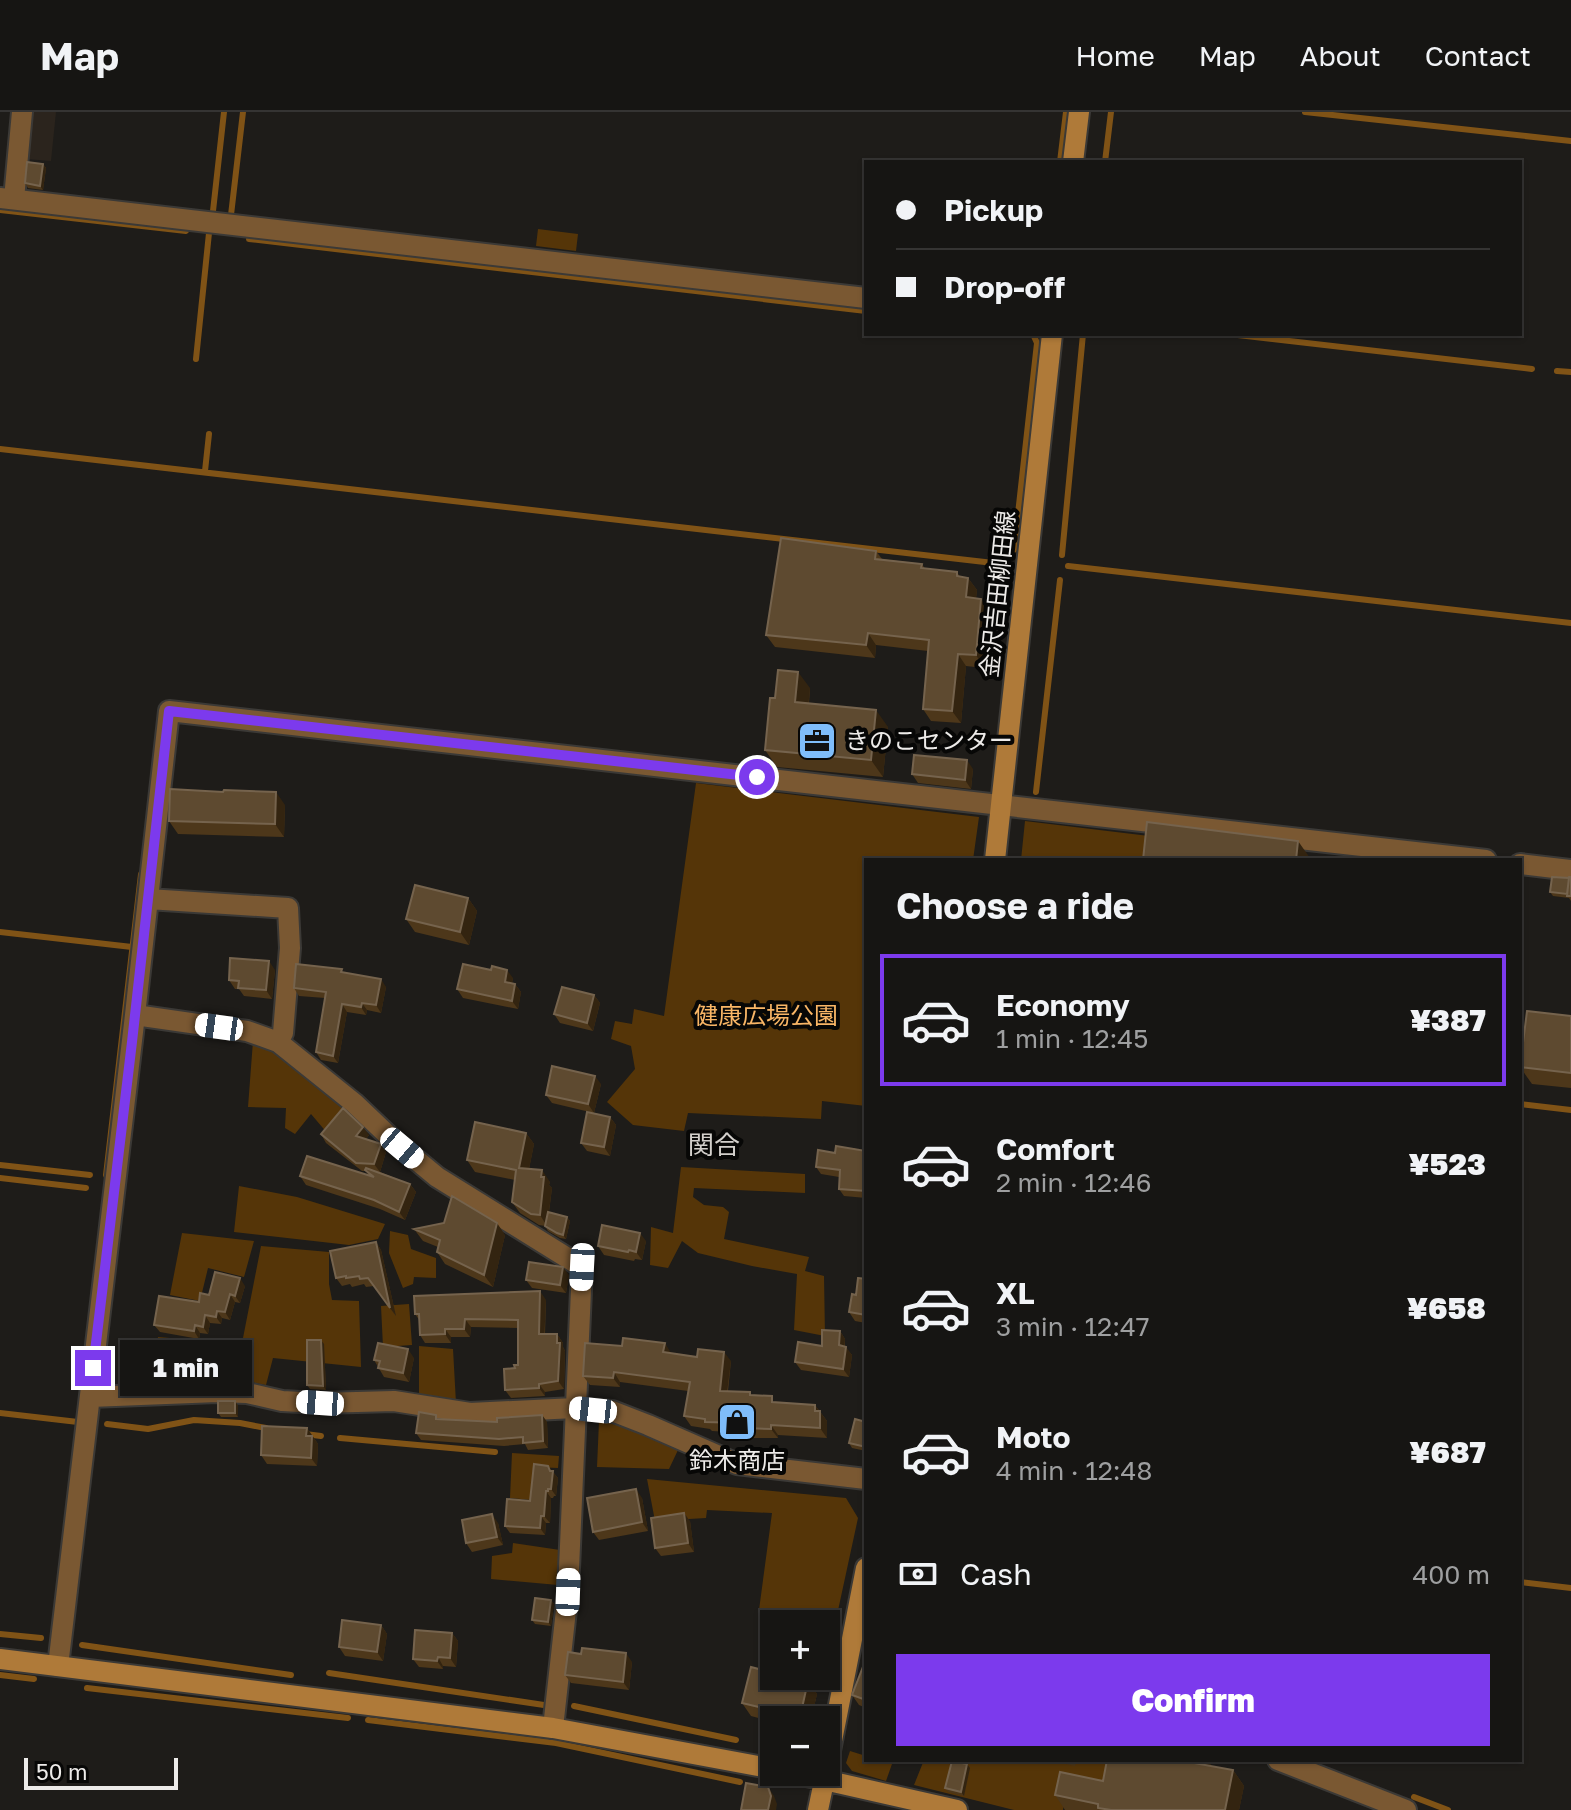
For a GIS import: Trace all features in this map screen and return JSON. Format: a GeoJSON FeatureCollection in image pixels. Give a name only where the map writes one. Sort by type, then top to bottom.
{"type":"FeatureCollection","features":[{"type":"Feature","properties":{"kind":"street"},"geometry":{"type":"LineString","coordinates":[[22,112],[7,198],[864,298]]}},
{"type":"Feature","properties":{"kind":"street"},"geometry":{"type":"LineString","coordinates":[[1073,160],[1079,112]]}},
{"type":"Feature","properties":{"kind":"street","name":"金沢吉田柳田線"},"geometry":{"type":"LineString","coordinates":[[995,858],[1052,336]]}},
{"type":"Feature","properties":{"kind":"street"},"geometry":{"type":"LineString","coordinates":[[58,1666],[169,711],[1468,858]]}},
{"type":"Feature","properties":{"kind":"street"},"geometry":{"type":"LineString","coordinates":[[1522,864],[1571,870]]}},
{"type":"Feature","properties":{"kind":"street"},"geometry":{"type":"LineString","coordinates":[[148,899],[288,908],[290,948],[283,1033],[278,1042]]}},
{"type":"Feature","properties":{"kind":"street"},"geometry":{"type":"LineString","coordinates":[[135,1015],[247,1031],[278,1042],[354,1103],[437,1177],[582,1267],[568,1592],[553,1728]]}},
{"type":"Feature","properties":{"kind":"street"},"geometry":{"type":"LineString","coordinates":[[90,1397],[232,1392],[282,1401],[394,1401],[470,1413],[575,1408],[612,1411],[737,1464],[864,1479]]}},
{"type":"Feature","properties":{"kind":"street"},"geometry":{"type":"LineString","coordinates":[[839,1706],[864,1578]]}},
{"type":"Feature","properties":{"kind":"street"},"geometry":{"type":"LineString","coordinates":[[0,1659],[553,1728],[760,1766]]}},
{"type":"Feature","properties":{"kind":"street"},"geometry":{"type":"LineString","coordinates":[[1283,1762],[1406,1810]]}},
{"type":"Feature","properties":{"kind":"street"},"geometry":{"type":"LineString","coordinates":[[840,1778],[957,1810]]}},
{"type":"Feature","properties":{"kind":"street"},"geometry":{"type":"LineString","coordinates":[[818,1810],[823,1786]]}},
{"type":"Feature","properties":{"kind":"shaded area"},"geometry":{"type":"Polygon","coordinates":[[[31,112],[56,112],[51,161],[26,159],[31,112]]]}},
{"type":"Feature","properties":{"kind":"green space"},"geometry":{"type":"Polygon","coordinates":[[[538,229],[578,234],[576,251],[536,246],[538,229]]]}},
{"type":"Feature","properties":{"kind":"green space","name":"健康広場公園"},"geometry":{"type":"Polygon","coordinates":[[[696,783],[979,817],[973,858],[864,858],[864,1106],[822,1101],[821,1119],[688,1113],[684,1131],[633,1125],[607,1102],[635,1069],[631,1046],[611,1039],[615,1021],[632,1024],[634,1009],[664,1016],[696,783]]]}},
{"type":"Feature","properties":{"kind":"green space"},"geometry":{"type":"Polygon","coordinates":[[[1025,821],[1149,836],[1146,858],[1021,858],[1025,821]]]}},
{"type":"Feature","properties":{"kind":"green space"},"geometry":{"type":"Polygon","coordinates":[[[253,1041],[266,1045],[351,1111],[328,1134],[311,1114],[295,1134],[285,1128],[286,1108],[248,1107],[253,1041]]]}},
{"type":"Feature","properties":{"kind":"green space"},"geometry":{"type":"Polygon","coordinates":[[[681,1167],[805,1174],[805,1193],[694,1188],[693,1197],[704,1205],[723,1207],[729,1212],[724,1239],[809,1257],[805,1271],[824,1276],[825,1336],[794,1330],[797,1274],[698,1253],[682,1241],[668,1268],[650,1265],[651,1227],[673,1233],[681,1167]]]}},
{"type":"Feature","properties":{"kind":"green space"},"geometry":{"type":"Polygon","coordinates":[[[239,1186],[297,1197],[385,1224],[378,1239],[349,1245],[234,1232],[239,1186]]]}},
{"type":"Feature","properties":{"kind":"green space"},"geometry":{"type":"Polygon","coordinates":[[[390,1231],[408,1235],[411,1249],[436,1258],[436,1278],[414,1277],[413,1284],[403,1288],[389,1253],[390,1231]]]}},
{"type":"Feature","properties":{"kind":"green space"},"geometry":{"type":"Polygon","coordinates":[[[182,1233],[254,1241],[244,1277],[208,1268],[200,1301],[170,1295],[182,1233]]]}},
{"type":"Feature","properties":{"kind":"green space"},"geometry":{"type":"Polygon","coordinates":[[[261,1246],[329,1252],[332,1300],[359,1301],[361,1367],[273,1358],[266,1385],[235,1379],[261,1246]]]}},
{"type":"Feature","properties":{"kind":"green space"},"geometry":{"type":"Polygon","coordinates":[[[409,1304],[412,1345],[383,1347],[381,1306],[409,1304]]]}},
{"type":"Feature","properties":{"kind":"green space"},"geometry":{"type":"Polygon","coordinates":[[[158,1337],[182,1339],[182,1345],[226,1352],[220,1385],[150,1386],[158,1337]]]}},
{"type":"Feature","properties":{"kind":"green space"},"geometry":{"type":"Polygon","coordinates":[[[419,1346],[453,1349],[456,1403],[419,1396],[419,1346]]]}},
{"type":"Feature","properties":{"kind":"green space"},"geometry":{"type":"Polygon","coordinates":[[[599,1421],[626,1427],[678,1450],[669,1469],[597,1467],[599,1421]]]}},
{"type":"Feature","properties":{"kind":"green space"},"geometry":{"type":"Polygon","coordinates":[[[512,1453],[559,1456],[558,1468],[534,1467],[532,1500],[510,1498],[512,1453]]]}},
{"type":"Feature","properties":{"kind":"green space"},"geometry":{"type":"Polygon","coordinates":[[[647,1479],[846,1498],[858,1518],[838,1610],[759,1610],[772,1513],[707,1510],[706,1518],[655,1521],[647,1479]]]}},
{"type":"Feature","properties":{"kind":"green space"},"geometry":{"type":"Polygon","coordinates":[[[513,1543],[560,1550],[558,1585],[491,1579],[492,1556],[512,1553],[513,1543]]]}},
{"type":"Feature","properties":{"kind":"green space"},"geometry":{"type":"Polygon","coordinates":[[[850,1751],[864,1755],[864,1762],[892,1764],[886,1781],[852,1771],[846,1763],[850,1751]]]}},
{"type":"Feature","properties":{"kind":"green space"},"geometry":{"type":"Polygon","coordinates":[[[923,1762],[1112,1762],[1106,1783],[1068,1778],[1063,1810],[1014,1810],[914,1785],[923,1762]]]}},
{"type":"Feature","properties":{"kind":"building"},"geometry":{"type":"Polygon","coordinates":[[[27,162],[43,164],[40,186],[25,183],[27,162]]]}},
{"type":"Feature","properties":{"kind":"building"},"geometry":{"type":"Polygon","coordinates":[[[781,538],[876,551],[875,559],[922,564],[921,568],[957,572],[957,576],[968,578],[966,597],[981,599],[976,655],[958,654],[952,711],[923,709],[929,640],[868,633],[866,645],[766,635],[781,538]]]}},
{"type":"Feature","properties":{"kind":"building"},"geometry":{"type":"Polygon","coordinates":[[[778,670],[798,672],[795,702],[876,710],[871,760],[765,750],[770,698],[775,698],[778,670]]]}},
{"type":"Feature","properties":{"kind":"building"},"geometry":{"type":"Polygon","coordinates":[[[914,755],[967,760],[965,780],[912,774],[914,755]]]}},
{"type":"Feature","properties":{"kind":"building"},"geometry":{"type":"Polygon","coordinates":[[[170,789],[276,792],[275,824],[169,821],[170,789]]]}},
{"type":"Feature","properties":{"kind":"building"},"geometry":{"type":"Polygon","coordinates":[[[1147,822],[1298,841],[1296,858],[1143,858],[1147,822]]]}},
{"type":"Feature","properties":{"kind":"building"},"geometry":{"type":"Polygon","coordinates":[[[1552,877],[1569,878],[1567,894],[1550,892],[1552,877]]]}},
{"type":"Feature","properties":{"kind":"building"},"geometry":{"type":"Polygon","coordinates":[[[1569,877],[1571,896],[1567,896],[1569,877]]]}},
{"type":"Feature","properties":{"kind":"building"},"geometry":{"type":"Polygon","coordinates":[[[415,885],[468,898],[460,932],[406,919],[415,885]]]}},
{"type":"Feature","properties":{"kind":"building"},"geometry":{"type":"Polygon","coordinates":[[[230,958],[269,961],[266,990],[238,988],[239,981],[229,980],[230,958]]]}},
{"type":"Feature","properties":{"kind":"building"},"geometry":{"type":"Polygon","coordinates":[[[296,964],[342,969],[341,972],[381,979],[376,1005],[362,1003],[361,1007],[342,1004],[333,1056],[316,1052],[326,992],[294,988],[296,964]]]}},
{"type":"Feature","properties":{"kind":"building"},"geometry":{"type":"Polygon","coordinates":[[[463,964],[507,970],[505,982],[515,984],[512,1001],[457,989],[463,964]]]}},
{"type":"Feature","properties":{"kind":"building"},"geometry":{"type":"Polygon","coordinates":[[[562,987],[594,995],[587,1023],[554,1014],[562,987]]]}},
{"type":"Feature","properties":{"kind":"building"},"geometry":{"type":"Polygon","coordinates":[[[1527,1011],[1571,1016],[1571,1073],[1522,1067],[1527,1011]]]}},
{"type":"Feature","properties":{"kind":"building"},"geometry":{"type":"Polygon","coordinates":[[[552,1066],[595,1076],[588,1104],[546,1095],[552,1066]]]}},
{"type":"Feature","properties":{"kind":"building"},"geometry":{"type":"Polygon","coordinates":[[[343,1108],[363,1127],[356,1136],[381,1144],[374,1164],[356,1163],[321,1134],[343,1108]]]}},
{"type":"Feature","properties":{"kind":"building"},"geometry":{"type":"Polygon","coordinates":[[[587,1112],[610,1117],[604,1147],[581,1143],[587,1112]]]}},
{"type":"Feature","properties":{"kind":"building"},"geometry":{"type":"Polygon","coordinates":[[[475,1122],[526,1133],[519,1168],[542,1170],[540,1215],[531,1214],[512,1202],[516,1170],[467,1160],[475,1122]]]}},
{"type":"Feature","properties":{"kind":"building"},"geometry":{"type":"Polygon","coordinates":[[[836,1146],[864,1151],[864,1191],[839,1189],[840,1170],[816,1167],[818,1150],[835,1153],[836,1146]]]}},
{"type":"Feature","properties":{"kind":"building"},"geometry":{"type":"Polygon","coordinates":[[[307,1156],[374,1177],[366,1168],[410,1184],[399,1212],[374,1200],[300,1176],[307,1156]]]}},
{"type":"Feature","properties":{"kind":"building"},"geometry":{"type":"Polygon","coordinates":[[[452,1196],[497,1223],[484,1275],[437,1252],[440,1240],[414,1229],[444,1223],[452,1196]]]}},
{"type":"Feature","properties":{"kind":"building"},"geometry":{"type":"Polygon","coordinates":[[[548,1212],[567,1217],[563,1235],[545,1226],[548,1212]]]}},
{"type":"Feature","properties":{"kind":"building"},"geometry":{"type":"Polygon","coordinates":[[[602,1225],[640,1233],[636,1252],[598,1246],[602,1225]]]}},
{"type":"Feature","properties":{"kind":"building"},"geometry":{"type":"Polygon","coordinates":[[[376,1242],[390,1308],[368,1278],[336,1278],[330,1251],[376,1242]]]}},
{"type":"Feature","properties":{"kind":"building"},"geometry":{"type":"Polygon","coordinates":[[[529,1262],[563,1267],[560,1285],[526,1280],[529,1262]]]}},
{"type":"Feature","properties":{"kind":"building"},"geometry":{"type":"Polygon","coordinates":[[[215,1272],[240,1278],[235,1296],[230,1294],[225,1312],[217,1311],[216,1317],[205,1315],[203,1327],[195,1325],[194,1331],[154,1325],[159,1296],[199,1302],[200,1293],[209,1295],[215,1272]]]}},
{"type":"Feature","properties":{"kind":"building"},"geometry":{"type":"Polygon","coordinates":[[[858,1278],[864,1279],[864,1315],[849,1312],[852,1294],[856,1295],[858,1278]]]}},
{"type":"Feature","properties":{"kind":"building"},"geometry":{"type":"Polygon","coordinates":[[[540,1291],[539,1334],[557,1334],[557,1343],[560,1343],[558,1381],[539,1384],[539,1388],[505,1390],[504,1369],[518,1365],[518,1320],[465,1319],[464,1329],[445,1329],[445,1334],[420,1335],[414,1296],[540,1291]]]}},
{"type":"Feature","properties":{"kind":"building"},"geometry":{"type":"Polygon","coordinates":[[[822,1330],[840,1331],[839,1345],[846,1347],[843,1369],[795,1362],[798,1342],[822,1346],[822,1330]]]}},
{"type":"Feature","properties":{"kind":"building"},"geometry":{"type":"Polygon","coordinates":[[[623,1338],[665,1343],[663,1352],[697,1357],[698,1349],[724,1352],[720,1391],[750,1392],[750,1395],[772,1396],[772,1402],[815,1405],[815,1411],[820,1411],[820,1428],[771,1425],[771,1429],[744,1428],[744,1423],[705,1422],[705,1419],[684,1416],[690,1382],[614,1372],[613,1378],[583,1376],[585,1343],[622,1346],[623,1338]]]}},
{"type":"Feature","properties":{"kind":"building"},"geometry":{"type":"Polygon","coordinates":[[[307,1340],[321,1340],[323,1386],[307,1385],[307,1340]]]}},
{"type":"Feature","properties":{"kind":"building"},"geometry":{"type":"Polygon","coordinates":[[[378,1343],[408,1349],[403,1373],[378,1368],[380,1361],[374,1360],[378,1343]]]}},
{"type":"Feature","properties":{"kind":"building"},"geometry":{"type":"Polygon","coordinates":[[[218,1401],[235,1401],[235,1413],[218,1413],[218,1401]]]}},
{"type":"Feature","properties":{"kind":"building"},"geometry":{"type":"Polygon","coordinates":[[[419,1412],[436,1415],[436,1419],[497,1422],[497,1418],[542,1415],[543,1441],[523,1443],[523,1437],[499,1439],[416,1433],[419,1412]]]}},
{"type":"Feature","properties":{"kind":"building"},"geometry":{"type":"Polygon","coordinates":[[[855,1419],[864,1421],[864,1447],[849,1443],[855,1419]]]}},
{"type":"Feature","properties":{"kind":"building"},"geometry":{"type":"Polygon","coordinates":[[[262,1426],[307,1428],[306,1436],[312,1436],[311,1458],[261,1455],[262,1426]]]}},
{"type":"Feature","properties":{"kind":"building"},"geometry":{"type":"Polygon","coordinates":[[[534,1464],[548,1466],[553,1471],[540,1528],[505,1526],[507,1499],[530,1501],[534,1464]]]}},
{"type":"Feature","properties":{"kind":"building"},"geometry":{"type":"Polygon","coordinates":[[[636,1489],[642,1522],[593,1532],[587,1498],[636,1489]]]}},
{"type":"Feature","properties":{"kind":"building"},"geometry":{"type":"Polygon","coordinates":[[[684,1513],[688,1543],[655,1548],[651,1518],[684,1513]]]}},
{"type":"Feature","properties":{"kind":"building"},"geometry":{"type":"Polygon","coordinates":[[[492,1514],[497,1537],[466,1543],[462,1520],[492,1514]]]}},
{"type":"Feature","properties":{"kind":"building"},"geometry":{"type":"Polygon","coordinates":[[[535,1598],[551,1600],[548,1622],[532,1620],[535,1598]]]}},
{"type":"Feature","properties":{"kind":"building"},"geometry":{"type":"Polygon","coordinates":[[[342,1620],[381,1625],[377,1652],[339,1647],[342,1620]]]}},
{"type":"Feature","properties":{"kind":"building"},"geometry":{"type":"Polygon","coordinates":[[[415,1630],[452,1633],[450,1658],[438,1657],[437,1661],[413,1659],[415,1630]]]}},
{"type":"Feature","properties":{"kind":"building"},"geometry":{"type":"Polygon","coordinates":[[[582,1648],[626,1653],[623,1682],[565,1675],[568,1652],[581,1654],[582,1648]]]}},
{"type":"Feature","properties":{"kind":"building"},"geometry":{"type":"Polygon","coordinates":[[[864,1664],[864,1699],[852,1695],[864,1664]]]}},
{"type":"Feature","properties":{"kind":"building"},"geometry":{"type":"Polygon","coordinates":[[[751,1667],[760,1669],[760,1690],[806,1690],[802,1706],[760,1707],[742,1703],[751,1667]]]}},
{"type":"Feature","properties":{"kind":"building"},"geometry":{"type":"Polygon","coordinates":[[[952,1762],[967,1764],[961,1792],[945,1788],[952,1762]]]}},
{"type":"Feature","properties":{"kind":"building"},"geometry":{"type":"Polygon","coordinates":[[[1107,1762],[1194,1762],[1233,1770],[1225,1810],[1111,1810],[1098,1808],[1098,1804],[1055,1795],[1060,1772],[1103,1781],[1107,1762]]]}},
{"type":"Feature","properties":{"kind":"building"},"geometry":{"type":"Polygon","coordinates":[[[746,1783],[768,1787],[771,1796],[768,1810],[741,1810],[746,1783]]]}},
{"type":"Feature","properties":{"kind":"waterway"},"geometry":{"type":"LineString","coordinates":[[213,211],[224,112]]}},
{"type":"Feature","properties":{"kind":"waterway"},"geometry":{"type":"LineString","coordinates":[[231,215],[243,112]]}},
{"type":"Feature","properties":{"kind":"waterway"},"geometry":{"type":"LineString","coordinates":[[1060,160],[1066,112]]}},
{"type":"Feature","properties":{"kind":"waterway"},"geometry":{"type":"LineString","coordinates":[[1105,160],[1111,112]]}},
{"type":"Feature","properties":{"kind":"waterway"},"geometry":{"type":"LineString","coordinates":[[1305,112],[1571,141]]}},
{"type":"Feature","properties":{"kind":"waterway"},"geometry":{"type":"LineString","coordinates":[[0,210],[186,231]]}},
{"type":"Feature","properties":{"kind":"waterway"},"geometry":{"type":"LineString","coordinates":[[196,359],[209,233]]}},
{"type":"Feature","properties":{"kind":"waterway"},"geometry":{"type":"LineString","coordinates":[[249,239],[864,311]]}},
{"type":"Feature","properties":{"kind":"waterway"},"geometry":{"type":"LineString","coordinates":[[1014,550],[1037,343],[1034,336]]}},
{"type":"Feature","properties":{"kind":"waterway"},"geometry":{"type":"LineString","coordinates":[[1062,555],[1083,336]]}},
{"type":"Feature","properties":{"kind":"waterway"},"geometry":{"type":"LineString","coordinates":[[1246,336],[1532,369]]}},
{"type":"Feature","properties":{"kind":"waterway"},"geometry":{"type":"LineString","coordinates":[[1557,371],[1571,372]]}},
{"type":"Feature","properties":{"kind":"waterway"},"geometry":{"type":"LineString","coordinates":[[205,471],[209,434]]}},
{"type":"Feature","properties":{"kind":"waterway"},"geometry":{"type":"LineString","coordinates":[[0,449],[1011,565]]}},
{"type":"Feature","properties":{"kind":"waterway"},"geometry":{"type":"LineString","coordinates":[[1068,566],[1571,623]]}},
{"type":"Feature","properties":{"kind":"waterway"},"geometry":{"type":"LineString","coordinates":[[1036,792],[1060,580]]}},
{"type":"Feature","properties":{"kind":"waterway"},"geometry":{"type":"LineString","coordinates":[[106,1175],[141,874]]}},
{"type":"Feature","properties":{"kind":"waterway"},"geometry":{"type":"LineString","coordinates":[[0,932],[132,947]]}},
{"type":"Feature","properties":{"kind":"waterway"},"geometry":{"type":"LineString","coordinates":[[1522,1104],[1571,1110]]}},
{"type":"Feature","properties":{"kind":"waterway"},"geometry":{"type":"LineString","coordinates":[[0,1165],[90,1175]]}},
{"type":"Feature","properties":{"kind":"waterway"},"geometry":{"type":"LineString","coordinates":[[0,1178],[86,1188]]}},
{"type":"Feature","properties":{"kind":"waterway"},"geometry":{"type":"LineString","coordinates":[[0,1413],[78,1422]]}},
{"type":"Feature","properties":{"kind":"waterway"},"geometry":{"type":"LineString","coordinates":[[107,1424],[148,1429],[194,1420],[266,1428]]}},
{"type":"Feature","properties":{"kind":"waterway"},"geometry":{"type":"LineString","coordinates":[[305,1434],[321,1436]]}},
{"type":"Feature","properties":{"kind":"waterway"},"geometry":{"type":"LineString","coordinates":[[340,1438],[495,1452]]}},
{"type":"Feature","properties":{"kind":"waterway"},"geometry":{"type":"LineString","coordinates":[[1522,1582],[1571,1588]]}},
{"type":"Feature","properties":{"kind":"waterway"},"geometry":{"type":"LineString","coordinates":[[0,1634],[41,1638]]}},
{"type":"Feature","properties":{"kind":"waterway"},"geometry":{"type":"LineString","coordinates":[[82,1645],[291,1675]]}},
{"type":"Feature","properties":{"kind":"waterway"},"geometry":{"type":"LineString","coordinates":[[329,1673],[544,1705]]}},
{"type":"Feature","properties":{"kind":"waterway"},"geometry":{"type":"LineString","coordinates":[[0,1675],[34,1679]]}},
{"type":"Feature","properties":{"kind":"waterway"},"geometry":{"type":"LineString","coordinates":[[87,1688],[348,1718]]}},
{"type":"Feature","properties":{"kind":"waterway"},"geometry":{"type":"LineString","coordinates":[[574,1706],[736,1740]]}},
{"type":"Feature","properties":{"kind":"waterway"},"geometry":{"type":"LineString","coordinates":[[368,1720],[556,1743],[740,1782]]}},
{"type":"Feature","properties":{"kind":"waterway"},"geometry":{"type":"LineString","coordinates":[[1414,1797],[1448,1810]]}},
{"type":"Feature","properties":{"kind":"place","name":"きのこセンター"},"geometry":{"type":"Point","coordinates":[817,741]}},
{"type":"Feature","properties":{"kind":"place","name":"鈴木商店"},"geometry":{"type":"Point","coordinates":[737,1422]}},
{"type":"Feature","properties":{"kind":"district","name":"関合"},"geometry":{"type":"Point","coordinates":[714,1145]}},
{"type":"Feature","properties":{"kind":"route"},"geometry":{"type":"LineString","coordinates":[[93,1368],[169,711],[757,777]]}}]}
